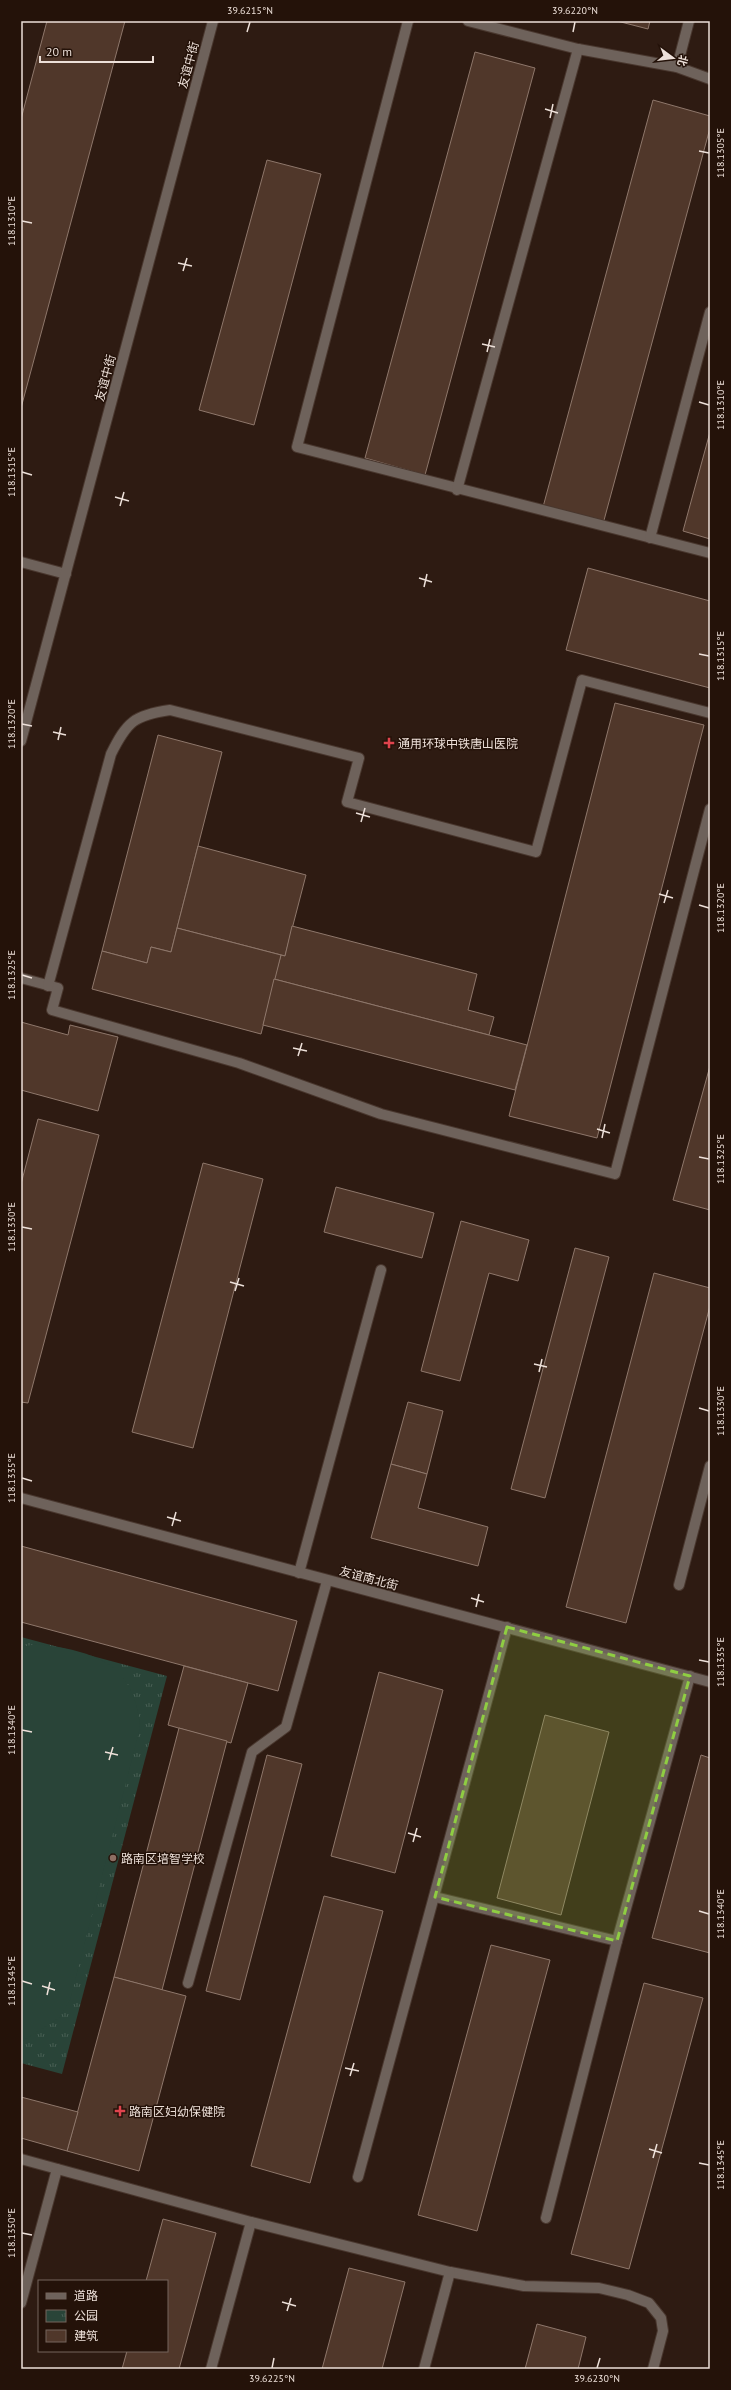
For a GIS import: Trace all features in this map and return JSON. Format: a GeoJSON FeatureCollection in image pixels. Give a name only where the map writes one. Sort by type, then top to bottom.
{"type":"FeatureCollection","features":[{"type":"Feature","properties":{"kind":"street","name":"友谊中街"},"geometry":{"type":"LineString","coordinates":[[21,741],[213,21]]}},
{"type":"Feature","properties":{"kind":"street"},"geometry":{"type":"LineString","coordinates":[[408,21],[297,447],[457,490],[710,553]]}},
{"type":"Feature","properties":{"kind":"street"},"geometry":{"type":"LineString","coordinates":[[468,21],[481,23],[578,49],[677,67],[710,79]]}},
{"type":"Feature","properties":{"kind":"street"},"geometry":{"type":"LineString","coordinates":[[677,67],[689,21]]}},
{"type":"Feature","properties":{"kind":"street"},"geometry":{"type":"LineString","coordinates":[[457,490],[578,49]]}},
{"type":"Feature","properties":{"kind":"street"},"geometry":{"type":"LineString","coordinates":[[650,538],[710,312]]}},
{"type":"Feature","properties":{"kind":"street"},"geometry":{"type":"LineString","coordinates":[[21,562],[66,574]]}},
{"type":"Feature","properties":{"kind":"street"},"geometry":{"type":"LineString","coordinates":[[48,986],[111,754],[124,729],[145,713],[170,710],[359,758],[347,802],[536,852],[582,680],[710,713]]}},
{"type":"Feature","properties":{"kind":"street"},"geometry":{"type":"LineString","coordinates":[[21,978],[58,988],[52,1010],[239,1064],[382,1114],[615,1174],[710,809]]}},
{"type":"Feature","properties":{"kind":"street"},"geometry":{"type":"LineString","coordinates":[[299,1572],[381,1270]]}},
{"type":"Feature","properties":{"kind":"street"},"geometry":{"type":"LineString","coordinates":[[679,1585],[710,1466]]}},
{"type":"Feature","properties":{"kind":"street","name":"友谊南北街"},"geometry":{"type":"LineString","coordinates":[[21,1498],[299,1572],[327,1581],[507,1627],[710,1682]]}},
{"type":"Feature","properties":{"kind":"street"},"geometry":{"type":"LineString","coordinates":[[188,1983],[252,1752],[286,1727],[327,1581]]}},
{"type":"Feature","properties":{"kind":"street"},"geometry":{"type":"LineString","coordinates":[[358,2177],[507,1627]]}},
{"type":"Feature","properties":{"kind":"street"},"geometry":{"type":"LineString","coordinates":[[546,2218],[617,1942],[690,1676]]}},
{"type":"Feature","properties":{"kind":"street"},"geometry":{"type":"LineString","coordinates":[[434,1897],[617,1942]]}},
{"type":"Feature","properties":{"kind":"street"},"geometry":{"type":"LineString","coordinates":[[21,2159],[251,2222],[450,2272],[524,2286],[599,2288],[649,2303],[661,2318],[663,2331],[653,2369]]}},
{"type":"Feature","properties":{"kind":"street"},"geometry":{"type":"LineString","coordinates":[[21,2303],[57,2169]]}},
{"type":"Feature","properties":{"kind":"street"},"geometry":{"type":"LineString","coordinates":[[211,2369],[251,2222]]}},
{"type":"Feature","properties":{"kind":"street"},"geometry":{"type":"LineString","coordinates":[[424,2369],[450,2272]]}},
{"type":"Feature","properties":{"kind":"highlighted area"},"geometry":{"type":"Polygon","coordinates":[[[507,1627],[690,1676],[617,1941],[435,1897],[507,1627]]]}},
{"type":"Feature","properties":{"kind":"green space"},"geometry":{"type":"Polygon","coordinates":[[[21,1637],[167,1676],[62,2074],[21,2063],[21,1637]]]}},
{"type":"Feature","properties":{"kind":"green space"},"geometry":{"type":"Polygon","coordinates":[[[37,1644],[76,1651],[108,1664],[120,1675],[130,1688],[136,1706],[140,1728],[70,2000],[59,2018],[21,2042],[21,1647],[37,1644]]]}},
{"type":"Feature","properties":{"kind":"building"},"geometry":{"type":"Polygon","coordinates":[[[47,21],[125,21],[21,408],[21,119],[47,21]]]}},
{"type":"Feature","properties":{"kind":"building"},"geometry":{"type":"Polygon","coordinates":[[[617,21],[650,21],[648,29],[617,21]]]}},
{"type":"Feature","properties":{"kind":"building"},"geometry":{"type":"Polygon","coordinates":[[[475,52],[535,68],[425,475],[365,458],[475,52]]]}},
{"type":"Feature","properties":{"kind":"building"},"geometry":{"type":"Polygon","coordinates":[[[653,100],[710,116],[710,128],[603,524],[543,507],[653,100]]]}},
{"type":"Feature","properties":{"kind":"building"},"geometry":{"type":"Polygon","coordinates":[[[267,160],[321,174],[254,425],[199,410],[267,160]]]}},
{"type":"Feature","properties":{"kind":"building"},"geometry":{"type":"Polygon","coordinates":[[[710,432],[710,539],[683,531],[710,432]]]}},
{"type":"Feature","properties":{"kind":"building"},"geometry":{"type":"Polygon","coordinates":[[[588,568],[710,601],[710,688],[566,650],[588,568]]]}},
{"type":"Feature","properties":{"kind":"building"},"geometry":{"type":"Polygon","coordinates":[[[615,703],[704,725],[597,1138],[509,1116],[615,703]]]}},
{"type":"Feature","properties":{"kind":"building"},"geometry":{"type":"Polygon","coordinates":[[[158,735],[222,752],[171,952],[151,947],[147,963],[102,951],[158,735]]]}},
{"type":"Feature","properties":{"kind":"building"},"geometry":{"type":"Polygon","coordinates":[[[198,846],[306,875],[285,956],[177,928],[198,846]]]}},
{"type":"Feature","properties":{"kind":"building"},"geometry":{"type":"Polygon","coordinates":[[[292,926],[477,974],[468,1010],[494,1017],[489,1035],[274,979],[281,955],[285,956],[292,926]]]}},
{"type":"Feature","properties":{"kind":"building"},"geometry":{"type":"Polygon","coordinates":[[[177,928],[281,955],[261,1034],[92,989],[102,951],[147,963],[151,947],[171,952],[177,928]]]}},
{"type":"Feature","properties":{"kind":"building"},"geometry":{"type":"Polygon","coordinates":[[[274,979],[527,1045],[515,1090],[263,1025],[274,979]]]}},
{"type":"Feature","properties":{"kind":"building"},"geometry":{"type":"Polygon","coordinates":[[[21,1022],[68,1035],[70,1025],[118,1037],[98,1111],[21,1090],[21,1022]]]}},
{"type":"Feature","properties":{"kind":"building"},"geometry":{"type":"Polygon","coordinates":[[[710,1066],[710,1210],[673,1200],[710,1066]]]}},
{"type":"Feature","properties":{"kind":"building"},"geometry":{"type":"Polygon","coordinates":[[[38,1119],[99,1135],[28,1403],[21,1402],[21,1184],[38,1119]]]}},
{"type":"Feature","properties":{"kind":"building"},"geometry":{"type":"Polygon","coordinates":[[[203,1163],[263,1179],[193,1448],[132,1432],[203,1163]]]}},
{"type":"Feature","properties":{"kind":"building"},"geometry":{"type":"Polygon","coordinates":[[[336,1187],[434,1213],[422,1258],[324,1232],[336,1187]]]}},
{"type":"Feature","properties":{"kind":"building"},"geometry":{"type":"Polygon","coordinates":[[[461,1221],[529,1240],[518,1281],[489,1273],[460,1381],[421,1371],[461,1221]]]}},
{"type":"Feature","properties":{"kind":"building"},"geometry":{"type":"Polygon","coordinates":[[[575,1248],[609,1257],[545,1498],[511,1489],[575,1248]]]}},
{"type":"Feature","properties":{"kind":"building"},"geometry":{"type":"Polygon","coordinates":[[[654,1273],[710,1288],[710,1306],[626,1623],[566,1607],[654,1273]]]}},
{"type":"Feature","properties":{"kind":"building"},"geometry":{"type":"Polygon","coordinates":[[[408,1402],[443,1411],[427,1474],[391,1464],[408,1402]]]}},
{"type":"Feature","properties":{"kind":"building"},"geometry":{"type":"Polygon","coordinates":[[[391,1464],[427,1474],[418,1508],[488,1527],[478,1566],[371,1538],[391,1464]]]}},
{"type":"Feature","properties":{"kind":"building"},"geometry":{"type":"Polygon","coordinates":[[[21,1546],[297,1621],[278,1691],[21,1622],[21,1546]]]}},
{"type":"Feature","properties":{"kind":"building"},"geometry":{"type":"Polygon","coordinates":[[[184,1666],[248,1683],[231,1743],[168,1725],[184,1666]]]}},
{"type":"Feature","properties":{"kind":"building"},"geometry":{"type":"Polygon","coordinates":[[[379,1672],[443,1690],[395,1873],[331,1856],[379,1672]]]}},
{"type":"Feature","properties":{"kind":"building"},"geometry":{"type":"Polygon","coordinates":[[[545,1715],[609,1732],[561,1915],[497,1898],[545,1715]]]}},
{"type":"Feature","properties":{"kind":"building"},"geometry":{"type":"Polygon","coordinates":[[[179,1728],[227,1741],[162,1990],[114,1977],[179,1728]]]}},
{"type":"Feature","properties":{"kind":"building"},"geometry":{"type":"Polygon","coordinates":[[[267,1755],[302,1764],[240,2000],[206,1991],[267,1755]]]}},
{"type":"Feature","properties":{"kind":"building"},"geometry":{"type":"Polygon","coordinates":[[[701,1755],[710,1758],[710,1953],[652,1938],[701,1755]]]}},
{"type":"Feature","properties":{"kind":"building"},"geometry":{"type":"Polygon","coordinates":[[[324,1896],[383,1911],[310,2183],[251,2166],[324,1896]]]}},
{"type":"Feature","properties":{"kind":"building"},"geometry":{"type":"Polygon","coordinates":[[[491,1945],[550,1960],[477,2231],[418,2215],[491,1945]]]}},
{"type":"Feature","properties":{"kind":"building"},"geometry":{"type":"Polygon","coordinates":[[[114,1977],[186,1996],[139,2171],[67,2151],[114,1977]]]}},
{"type":"Feature","properties":{"kind":"building"},"geometry":{"type":"Polygon","coordinates":[[[644,1983],[703,1998],[629,2269],[571,2254],[644,1983]]]}},
{"type":"Feature","properties":{"kind":"building"},"geometry":{"type":"Polygon","coordinates":[[[21,2097],[78,2112],[67,2151],[21,2138],[21,2097]]]}},
{"type":"Feature","properties":{"kind":"building"},"geometry":{"type":"Polygon","coordinates":[[[163,2219],[216,2233],[179,2369],[122,2369],[127,2352],[168,2352],[168,2280],[146,2280],[163,2219]]]}},
{"type":"Feature","properties":{"kind":"building"},"geometry":{"type":"Polygon","coordinates":[[[349,2268],[405,2282],[382,2369],[322,2369],[349,2268]]]}},
{"type":"Feature","properties":{"kind":"building"},"geometry":{"type":"Polygon","coordinates":[[[537,2324],[586,2337],[578,2369],[525,2369],[537,2324]]]}},
{"type":"Feature","properties":{"kind":"place","name":"通用环球中铁唐山医院"},"geometry":{"type":"Point","coordinates":[389,743]}},
{"type":"Feature","properties":{"kind":"place","name":"路南区培智学校"},"geometry":{"type":"Point","coordinates":[113,1858]}},
{"type":"Feature","properties":{"kind":"place","name":"路南区妇幼保健院"},"geometry":{"type":"Point","coordinates":[120,2111]}}]}
